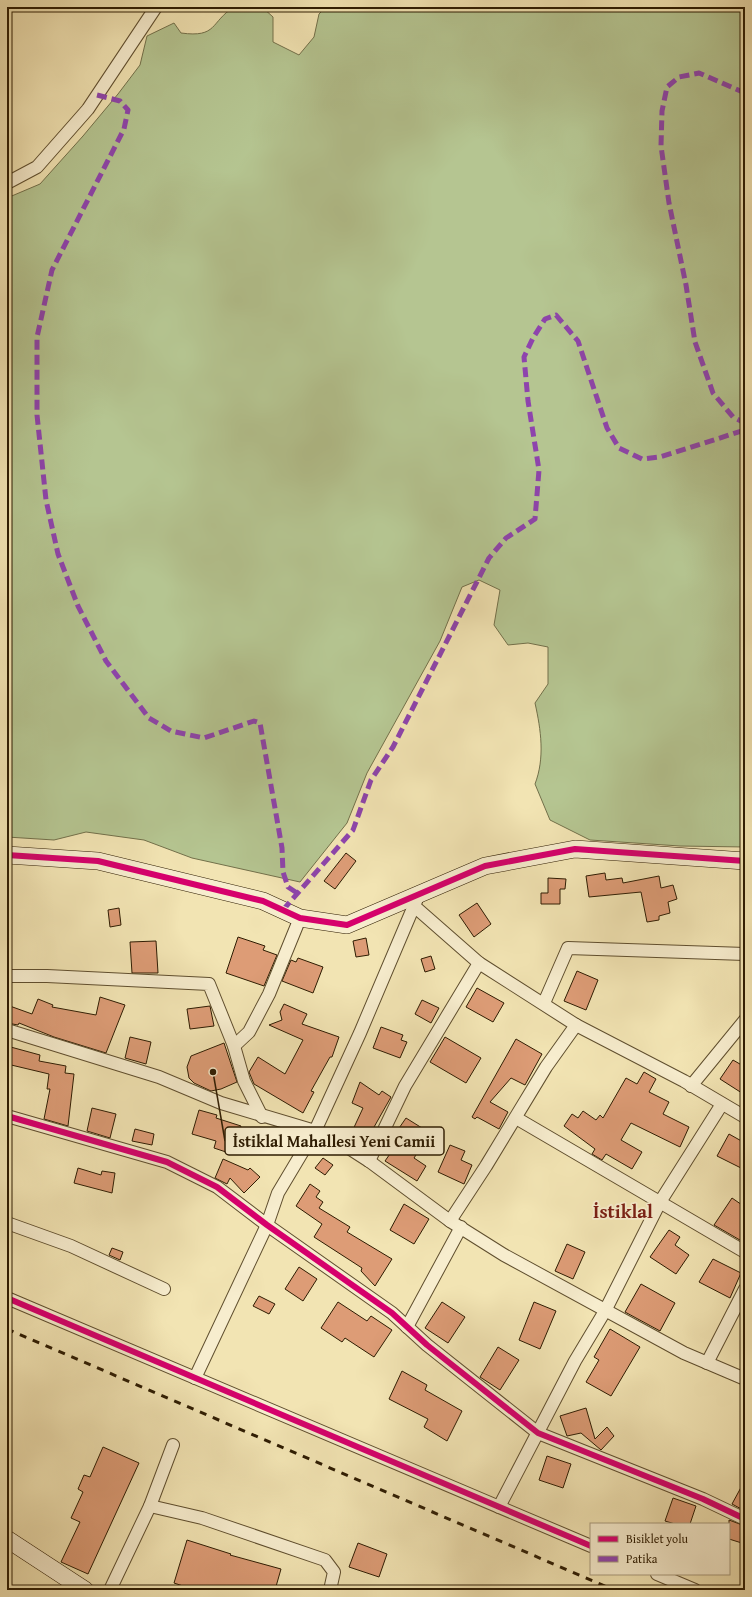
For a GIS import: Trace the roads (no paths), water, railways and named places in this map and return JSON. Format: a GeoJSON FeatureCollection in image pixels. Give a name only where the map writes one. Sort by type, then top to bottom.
{"type":"FeatureCollection","features":[{"type":"Feature","properties":{"kind":"street"},"geometry":{"type":"LineString","coordinates":[[7,183],[37,166],[88,109],[156,7]]}},
{"type":"Feature","properties":{"kind":"street"},"geometry":{"type":"LineString","coordinates":[[7,855],[98,861],[263,902],[300,918],[347,925],[416,900],[485,866],[575,849],[745,861]]}},
{"type":"Feature","properties":{"kind":"street"},"geometry":{"type":"LineString","coordinates":[[416,900],[479,964],[544,1003],[576,1025],[691,1086],[745,1117]]}},
{"type":"Feature","properties":{"kind":"street"},"geometry":{"type":"LineString","coordinates":[[195,1378],[267,1225],[278,1193],[315,1131],[360,1033],[416,900]]}},
{"type":"Feature","properties":{"kind":"street"},"geometry":{"type":"LineString","coordinates":[[234,1046],[249,1032],[269,994],[300,918]]}},
{"type":"Feature","properties":{"kind":"street"},"geometry":{"type":"LineString","coordinates":[[544,1003],[568,948],[745,954]]}},
{"type":"Feature","properties":{"kind":"street"},"geometry":{"type":"LineString","coordinates":[[369,1161],[405,1086],[479,964]]}},
{"type":"Feature","properties":{"kind":"street"},"geometry":{"type":"LineString","coordinates":[[7,976],[47,976],[209,984],[234,1046],[244,1081],[262,1117]]}},
{"type":"Feature","properties":{"kind":"street"},"geometry":{"type":"LineString","coordinates":[[691,1086],[745,1020]]}},
{"type":"Feature","properties":{"kind":"street"},"geometry":{"type":"LineString","coordinates":[[407,1327],[456,1224],[546,1067],[576,1025]]}},
{"type":"Feature","properties":{"kind":"street"},"geometry":{"type":"LineString","coordinates":[[7,1030],[159,1077],[221,1103],[262,1117],[315,1131],[338,1141],[369,1161],[456,1224],[504,1255],[684,1353],[745,1379]]}},
{"type":"Feature","properties":{"kind":"street"},"geometry":{"type":"LineString","coordinates":[[499,1507],[576,1361],[606,1311],[660,1202],[722,1104]]}},
{"type":"Feature","properties":{"kind":"street"},"geometry":{"type":"LineString","coordinates":[[7,1116],[167,1162],[217,1187],[267,1225],[392,1313],[427,1345],[538,1433],[703,1499],[745,1519]]}},
{"type":"Feature","properties":{"kind":"street"},"geometry":{"type":"LineString","coordinates":[[516,1118],[745,1252]]}},
{"type":"Feature","properties":{"kind":"street"},"geometry":{"type":"LineString","coordinates":[[7,1222],[71,1246],[164,1289]]}},
{"type":"Feature","properties":{"kind":"street"},"geometry":{"type":"LineString","coordinates":[[707,1363],[745,1289]]}},
{"type":"Feature","properties":{"kind":"street"},"geometry":{"type":"LineString","coordinates":[[7,1298],[590,1546]]}},
{"type":"Feature","properties":{"kind":"street"},"geometry":{"type":"LineString","coordinates":[[110,1590],[150,1506],[173,1445]]}},
{"type":"Feature","properties":{"kind":"street"},"geometry":{"type":"LineString","coordinates":[[150,1506],[202,1518],[325,1560],[334,1572],[330,1590]]}},
{"type":"Feature","properties":{"kind":"street"},"geometry":{"type":"LineString","coordinates":[[7,1539],[85,1590]]}},
{"type":"Feature","properties":{"kind":"street"},"geometry":{"type":"LineString","coordinates":[[659,1575],[695,1590]]}},
{"type":"Feature","properties":{"kind":"railway"},"geometry":{"type":"LineString","coordinates":[[7,1329],[614,1590]]}},
{"type":"Feature","properties":{"kind":"place","name":"İstiklal Mahallesi Yeni Camii"},"geometry":{"type":"Point","coordinates":[213,1072]}},
{"type":"Feature","properties":{"kind":"district","name":"İstiklal"},"geometry":{"type":"Point","coordinates":[623,1211]}}]}
